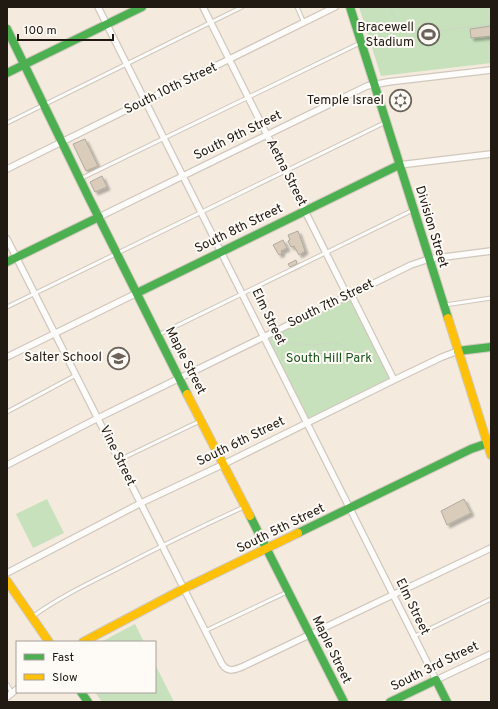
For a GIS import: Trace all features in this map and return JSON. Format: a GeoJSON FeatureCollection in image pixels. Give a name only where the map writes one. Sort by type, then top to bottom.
{"type":"FeatureCollection","features":[{"type":"Feature","properties":{"kind":"street","name":"Elm Street"},"geometry":{"type":"LineString","coordinates":[[98,7],[447,702]]}},
{"type":"Feature","properties":{"kind":"street"},"geometry":{"type":"LineString","coordinates":[[7,73],[142,7]]}},
{"type":"Feature","properties":{"kind":"street","name":"Aetna Street"},"geometry":{"type":"LineString","coordinates":[[203,7],[326,253],[394,380]]}},
{"type":"Feature","properties":{"kind":"street","name":"South 10th Street"},"geometry":{"type":"LineString","coordinates":[[7,169],[335,7]]}},
{"type":"Feature","properties":{"kind":"street","name":"Division Street"},"geometry":{"type":"LineString","coordinates":[[350,7],[443,306],[489,442],[491,455]]}},
{"type":"Feature","properties":{"kind":"street","name":"Maple Street"},"geometry":{"type":"LineString","coordinates":[[7,29],[43,105],[158,335],[344,702]]}},
{"type":"Feature","properties":{"kind":"street","name":"South 9th Street"},"geometry":{"type":"LineString","coordinates":[[7,262],[360,89],[374,84],[491,70]]}},
{"type":"Feature","properties":{"kind":"street","name":"South 8th Street"},"geometry":{"type":"LineString","coordinates":[[7,357],[399,165],[491,154]]}},
{"type":"Feature","properties":{"kind":"street","name":"Vine Street"},"geometry":{"type":"LineString","coordinates":[[7,239],[222,664],[230,670],[244,666],[310,635]]}},
{"type":"Feature","properties":{"kind":"street","name":"South 7th Street"},"geometry":{"type":"LineString","coordinates":[[7,465],[98,418],[411,265],[428,259],[491,251]]}},
{"type":"Feature","properties":{"kind":"street","name":"South 6th Street"},"geometry":{"type":"LineString","coordinates":[[7,573],[141,504],[446,355],[458,351],[491,347]]}},
{"type":"Feature","properties":{"kind":"street","name":"South 5th Street"},"geometry":{"type":"LineString","coordinates":[[85,641],[184,589],[471,449],[489,442]]}},
{"type":"Feature","properties":{"kind":"street"},"geometry":{"type":"LineString","coordinates":[[310,635],[491,548]]}},
{"type":"Feature","properties":{"kind":"street"},"geometry":{"type":"LineString","coordinates":[[7,580],[48,641]]}},
{"type":"Feature","properties":{"kind":"street","name":"South 3rd Street"},"geometry":{"type":"LineString","coordinates":[[390,702],[491,654]]}},
{"type":"Feature","properties":{"kind":"street"},"geometry":{"type":"LineString","coordinates":[[7,697],[15,691]]}},
{"type":"Feature","properties":{"kind":"street"},"geometry":{"type":"LineString","coordinates":[[82,693],[88,702]]}},
{"type":"Feature","properties":{"kind":"lane"},"geometry":{"type":"LineString","coordinates":[[7,123],[242,7]]}},
{"type":"Feature","properties":{"kind":"lane"},"geometry":{"type":"LineString","coordinates":[[297,7],[304,23]]}},
{"type":"Feature","properties":{"kind":"lane"},"geometry":{"type":"LineString","coordinates":[[80,179],[361,42]]}},
{"type":"Feature","properties":{"kind":"lane"},"geometry":{"type":"LineString","coordinates":[[7,307],[386,122]]}},
{"type":"Feature","properties":{"kind":"lane"},"geometry":{"type":"LineString","coordinates":[[158,335],[413,210]]}},
{"type":"Feature","properties":{"kind":"lane"},"geometry":{"type":"LineString","coordinates":[[443,306],[491,298]]}},
{"type":"Feature","properties":{"kind":"lane"},"geometry":{"type":"LineString","coordinates":[[7,412],[76,375]]}},
{"type":"Feature","properties":{"kind":"lane"},"geometry":{"type":"LineString","coordinates":[[119,460],[202,420]]}},
{"type":"Feature","properties":{"kind":"lane"},"geometry":{"type":"LineString","coordinates":[[32,617],[64,596],[162,545],[245,506]]}},
{"type":"Feature","properties":{"kind":"lane"},"geometry":{"type":"LineString","coordinates":[[205,631],[288,591]]}},
{"type":"Feature","properties":{"kind":"lane"},"geometry":{"type":"LineString","coordinates":[[414,637],[491,599]]}},
{"type":"Feature","properties":{"kind":"lane"},"geometry":{"type":"LineString","coordinates":[[7,684],[15,691]]}},
{"type":"Feature","properties":{"kind":"path"},"geometry":{"type":"LineString","coordinates":[[390,7],[399,26],[414,34],[491,24]]}},
{"type":"Feature","properties":{"kind":"path"},"geometry":{"type":"LineString","coordinates":[[277,342],[314,345],[328,342],[343,345],[349,352]]}},
{"type":"Feature","properties":{"kind":"path"},"geometry":{"type":"LineString","coordinates":[[314,345],[328,356],[339,356],[349,352],[381,355]]}},
{"type":"Feature","properties":{"kind":"green space","name":"Bracewell Stadium"},"geometry":{"type":"Polygon","coordinates":[[[359,7],[491,7],[491,63],[381,76],[359,7]]]}},
{"type":"Feature","properties":{"kind":"green space","name":"South Hill Park"},"geometry":{"type":"Polygon","coordinates":[[[351,294],[394,380],[307,424],[264,336],[351,294]]]}},
{"type":"Feature","properties":{"kind":"green space"},"geometry":{"type":"Polygon","coordinates":[[[47,499],[64,533],[33,548],[16,514],[47,499]]]}},
{"type":"Feature","properties":{"kind":"green space"},"geometry":{"type":"Polygon","coordinates":[[[135,624],[144,641],[103,641],[135,624]]]}},
{"type":"Feature","properties":{"kind":"green space"},"geometry":{"type":"Polygon","coordinates":[[[156,666],[174,702],[102,702],[96,693],[156,693],[156,666]]]}},
{"type":"Feature","properties":{"kind":"building"},"geometry":{"type":"Polygon","coordinates":[[[491,26],[491,36],[471,38],[470,29],[491,26]]]}},
{"type":"Feature","properties":{"kind":"building"},"geometry":{"type":"Polygon","coordinates":[[[85,139],[98,166],[86,171],[73,144],[85,139]]]}},
{"type":"Feature","properties":{"kind":"building"},"geometry":{"type":"Polygon","coordinates":[[[102,176],[107,187],[95,192],[90,182],[102,176]]]}},
{"type":"Feature","properties":{"kind":"building"},"geometry":{"type":"Polygon","coordinates":[[[298,231],[305,251],[299,255],[294,246],[291,247],[288,241],[290,240],[288,235],[298,231]]]}},
{"type":"Feature","properties":{"kind":"building"},"geometry":{"type":"Polygon","coordinates":[[[283,240],[287,248],[281,251],[282,253],[279,255],[273,245],[283,240]]]}},
{"type":"Feature","properties":{"kind":"building"},"geometry":{"type":"Polygon","coordinates":[[[296,260],[297,264],[290,267],[288,264],[296,260]]]}},
{"type":"Feature","properties":{"kind":"building"},"geometry":{"type":"Polygon","coordinates":[[[464,499],[471,513],[447,525],[441,511],[464,499]]]}},
{"type":"Feature","properties":{"kind":"traffic: fast"},"geometry":{"type":"LineString","coordinates":[[7,73],[142,7]]}},
{"type":"Feature","properties":{"kind":"traffic: fast"},"geometry":{"type":"LineString","coordinates":[[350,7],[448,318]]}},
{"type":"Feature","properties":{"kind":"traffic: fast"},"geometry":{"type":"LineString","coordinates":[[7,29],[89,198],[187,394]]}},
{"type":"Feature","properties":{"kind":"traffic: fast"},"geometry":{"type":"LineString","coordinates":[[137,293],[399,165]]}},
{"type":"Feature","properties":{"kind":"traffic: fast"},"geometry":{"type":"LineString","coordinates":[[7,262],[99,217]]}},
{"type":"Feature","properties":{"kind":"traffic: fast"},"geometry":{"type":"LineString","coordinates":[[458,351],[491,347]]}},
{"type":"Feature","properties":{"kind":"traffic: fast"},"geometry":{"type":"LineString","coordinates":[[298,533],[471,449],[491,442]]}},
{"type":"Feature","properties":{"kind":"traffic: fast"},"geometry":{"type":"LineString","coordinates":[[250,516],[344,702]]}},
{"type":"Feature","properties":{"kind":"traffic: fast"},"geometry":{"type":"LineString","coordinates":[[390,702],[436,680],[447,702]]}},
{"type":"Feature","properties":{"kind":"traffic: fast"},"geometry":{"type":"LineString","coordinates":[[82,693],[88,702]]}},
{"type":"Feature","properties":{"kind":"traffic: slow"},"geometry":{"type":"LineString","coordinates":[[448,318],[491,455]]}},
{"type":"Feature","properties":{"kind":"traffic: slow"},"geometry":{"type":"LineString","coordinates":[[187,394],[250,516]]}},
{"type":"Feature","properties":{"kind":"traffic: slow"},"geometry":{"type":"LineString","coordinates":[[85,641],[183,589],[298,533]]}},
{"type":"Feature","properties":{"kind":"traffic: slow"},"geometry":{"type":"LineString","coordinates":[[7,581],[48,641]]}},
{"type":"Feature","properties":{"kind":"place","name":"Bracewell Stadium"},"geometry":{"type":"Point","coordinates":[429,35]}},
{"type":"Feature","properties":{"kind":"place","name":"Temple Israel"},"geometry":{"type":"Point","coordinates":[400,101]}},
{"type":"Feature","properties":{"kind":"place","name":"Salter School"},"geometry":{"type":"Point","coordinates":[118,358]}}]}
